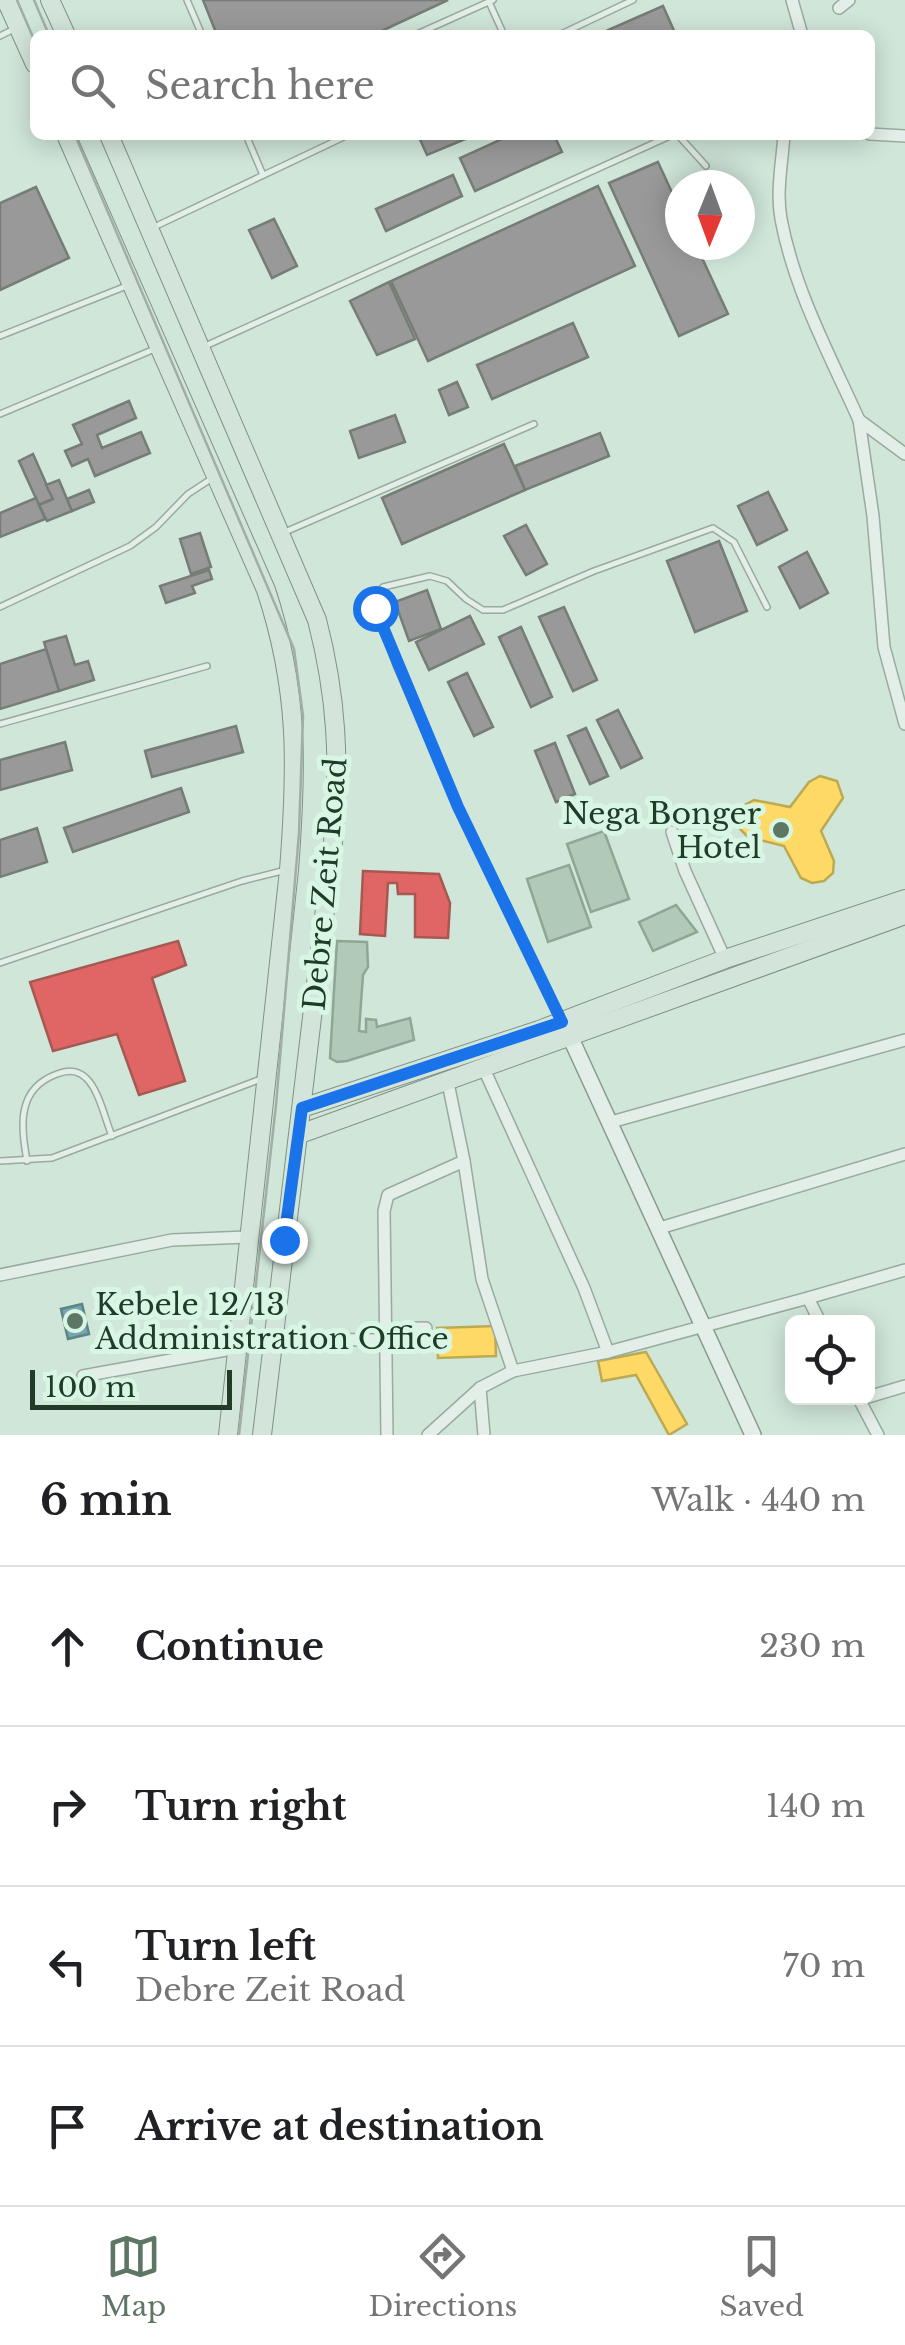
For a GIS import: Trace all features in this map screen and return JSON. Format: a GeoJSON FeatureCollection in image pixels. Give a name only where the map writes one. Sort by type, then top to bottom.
{"type":"FeatureCollection","features":[{"type":"Feature","properties":{"kind":"main road"},"geometry":{"type":"LineString","coordinates":[[6,0],[30,53]]}},
{"type":"Feature","properties":{"kind":"main road"},"geometry":{"type":"LineString","coordinates":[[50,0],[64,30]]}},
{"type":"Feature","properties":{"kind":"main road","name":"Debre Zeit Road"},"geometry":{"type":"LineString","coordinates":[[68,140],[266,590],[287,666],[296,740],[289,870],[228,1435]]}},
{"type":"Feature","properties":{"kind":"main road","name":"Debre Zeit Road"},"geometry":{"type":"LineString","coordinates":[[111,140],[317,620],[331,672],[338,730],[333,842],[262,1435]]}},
{"type":"Feature","properties":{"kind":"main road"},"geometry":{"type":"LineString","coordinates":[[302,1108],[566,1029],[903,910]]}},
{"type":"Feature","properties":{"kind":"main road"},"geometry":{"type":"LineString","coordinates":[[300,1134],[483,1067],[725,959],[903,910]]}},
{"type":"Feature","properties":{"kind":"street"},"geometry":{"type":"LineString","coordinates":[[792,0],[801,30]]}},
{"type":"Feature","properties":{"kind":"street"},"geometry":{"type":"LineString","coordinates":[[875,134],[905,136]]}},
{"type":"Feature","properties":{"kind":"street"},"geometry":{"type":"LineString","coordinates":[[784,140],[780,218],[797,280],[859,420],[873,516],[884,647],[905,724]]}},
{"type":"Feature","properties":{"kind":"street"},"geometry":{"type":"LineString","coordinates":[[859,420],[905,454]]}},
{"type":"Feature","properties":{"kind":"street"},"geometry":{"type":"LineString","coordinates":[[672,832],[725,959]]}},
{"type":"Feature","properties":{"kind":"street"},"geometry":{"type":"LineString","coordinates":[[566,1029],[753,1435]]}},
{"type":"Feature","properties":{"kind":"street"},"geometry":{"type":"LineString","coordinates":[[611,1122],[905,1040]]}},
{"type":"Feature","properties":{"kind":"street"},"geometry":{"type":"LineString","coordinates":[[483,1067],[584,1288],[608,1352]]}},
{"type":"Feature","properties":{"kind":"street"},"geometry":{"type":"LineString","coordinates":[[447,1078],[482,1280],[513,1370]]}},
{"type":"Feature","properties":{"kind":"street"},"geometry":{"type":"LineString","coordinates":[[660,1228],[905,1154]]}},
{"type":"Feature","properties":{"kind":"street"},"geometry":{"type":"LineString","coordinates":[[387,1435],[384,1211],[388,1195],[464,1162]]}},
{"type":"Feature","properties":{"kind":"street"},"geometry":{"type":"LineString","coordinates":[[0,1275],[172,1240],[247,1236]]}},
{"type":"Feature","properties":{"kind":"street"},"geometry":{"type":"LineString","coordinates":[[428,1435],[480,1388],[513,1370],[608,1352],[905,1270]]}},
{"type":"Feature","properties":{"kind":"street"},"geometry":{"type":"LineString","coordinates":[[808,1298],[816,1315]]}},
{"type":"Feature","properties":{"kind":"street"},"geometry":{"type":"LineString","coordinates":[[273,1338],[384,1334],[426,1328]]}},
{"type":"Feature","properties":{"kind":"street"},"geometry":{"type":"LineString","coordinates":[[83,1376],[237,1348]]}},
{"type":"Feature","properties":{"kind":"street"},"geometry":{"type":"LineString","coordinates":[[875,1395],[905,1386]]}},
{"type":"Feature","properties":{"kind":"street"},"geometry":{"type":"LineString","coordinates":[[480,1388],[484,1435]]}},
{"type":"Feature","properties":{"kind":"street"},"geometry":{"type":"LineString","coordinates":[[866,1405],[878,1435]]}},
{"type":"Feature","properties":{"kind":"lane"},"geometry":{"type":"LineString","coordinates":[[187,0],[200,30]]}},
{"type":"Feature","properties":{"kind":"lane"},"geometry":{"type":"LineString","coordinates":[[570,30],[633,0]]}},
{"type":"Feature","properties":{"kind":"lane"},"geometry":{"type":"LineString","coordinates":[[426,30],[491,1],[502,30]]}},
{"type":"Feature","properties":{"kind":"lane"},"geometry":{"type":"LineString","coordinates":[[0,36],[18,26]]}},
{"type":"Feature","properties":{"kind":"lane"},"geometry":{"type":"LineString","coordinates":[[248,140],[263,175]]}},
{"type":"Feature","properties":{"kind":"lane"},"geometry":{"type":"LineString","coordinates":[[150,229],[337,140]]}},
{"type":"Feature","properties":{"kind":"lane"},"geometry":{"type":"LineString","coordinates":[[201,348],[664,140]]}},
{"type":"Feature","properties":{"kind":"lane"},"geometry":{"type":"LineString","coordinates":[[680,140],[706,166]]}},
{"type":"Feature","properties":{"kind":"lane"},"geometry":{"type":"LineString","coordinates":[[0,326],[2,336],[132,284]]}},
{"type":"Feature","properties":{"kind":"lane"},"geometry":{"type":"LineString","coordinates":[[0,414],[160,346]]}},
{"type":"Feature","properties":{"kind":"lane"},"geometry":{"type":"LineString","coordinates":[[281,534],[534,424]]}},
{"type":"Feature","properties":{"kind":"lane"},"geometry":{"type":"LineString","coordinates":[[0,607],[130,546],[156,528],[188,494],[217,475]]}},
{"type":"Feature","properties":{"kind":"lane"},"geometry":{"type":"LineString","coordinates":[[566,1029],[450,789],[396,665],[374,597],[383,587],[430,576],[447,581],[483,610],[503,610],[594,571],[713,528],[734,542],[767,607]]}},
{"type":"Feature","properties":{"kind":"lane"},"geometry":{"type":"LineString","coordinates":[[0,724],[207,666]]}},
{"type":"Feature","properties":{"kind":"lane"},"geometry":{"type":"LineString","coordinates":[[0,962],[242,881],[289,870]]}},
{"type":"Feature","properties":{"kind":"lane"},"geometry":{"type":"LineString","coordinates":[[27,1161],[21,1125],[29,1094],[45,1079],[63,1072],[77,1072],[89,1080],[112,1136]]}},
{"type":"Feature","properties":{"kind":"lane"},"geometry":{"type":"LineString","coordinates":[[0,1161],[52,1158],[268,1076]]}},
{"type":"Feature","properties":{"kind":"building: Homes","name":"Nega Bonger Hotel"},"geometry":{"type":"Polygon","coordinates":[[[820,776],[837,781],[843,798],[821,831],[834,861],[833,873],[824,881],[812,883],[801,878],[784,846],[748,837],[740,829],[738,817],[743,806],[754,800],[790,807],[809,782],[820,776]]]}},
{"type":"Feature","properties":{"kind":"building: Homes"},"geometry":{"type":"Polygon","coordinates":[[[495,1326],[496,1356],[438,1358],[437,1328],[495,1326]]]}},
{"type":"Feature","properties":{"kind":"building: Homes"},"geometry":{"type":"Polygon","coordinates":[[[646,1352],[687,1424],[669,1435],[636,1375],[602,1381],[598,1361],[646,1352]]]}},
{"type":"Feature","properties":{"kind":"building: Shops"},"geometry":{"type":"Polygon","coordinates":[[[363,871],[439,874],[450,903],[448,938],[415,937],[415,894],[398,894],[397,883],[388,883],[385,936],[360,934],[363,871]]]}},
{"type":"Feature","properties":{"kind":"building: Shops"},"geometry":{"type":"Polygon","coordinates":[[[178,941],[186,965],[152,978],[185,1081],[139,1095],[117,1034],[53,1051],[30,982],[178,941]]]}},
{"type":"Feature","properties":{"kind":"building: Public","name":"Kebele 12/13 Addministration Office"},"geometry":{"type":"Polygon","coordinates":[[[82,1304],[89,1334],[68,1339],[61,1309],[82,1304]]]}},
{"type":"Feature","properties":{"kind":"building: Industry"},"geometry":{"type":"Polygon","coordinates":[[[203,0],[448,0],[384,30],[215,30],[203,0]]]}},
{"type":"Feature","properties":{"kind":"building: Industry"},"geometry":{"type":"Polygon","coordinates":[[[663,6],[674,30],[608,30],[663,6]]]}},
{"type":"Feature","properties":{"kind":"building: Industry"},"geometry":{"type":"Polygon","coordinates":[[[420,140],[463,140],[427,155],[420,140]]]}},
{"type":"Feature","properties":{"kind":"building: Industry"},"geometry":{"type":"Polygon","coordinates":[[[500,140],[556,140],[562,152],[475,191],[460,158],[500,140]]]}},
{"type":"Feature","properties":{"kind":"building: Industry"},"geometry":{"type":"Polygon","coordinates":[[[658,162],[665,177],[665,260],[703,260],[728,314],[679,336],[609,183],[658,162]]]}},
{"type":"Feature","properties":{"kind":"building: Industry"},"geometry":{"type":"Polygon","coordinates":[[[453,175],[462,196],[386,231],[376,209],[453,175]]]}},
{"type":"Feature","properties":{"kind":"building: Industry"},"geometry":{"type":"Polygon","coordinates":[[[598,186],[635,266],[428,361],[391,281],[598,186]]]}},
{"type":"Feature","properties":{"kind":"building: Industry"},"geometry":{"type":"Polygon","coordinates":[[[36,187],[69,258],[0,290],[0,203],[36,187]]]}},
{"type":"Feature","properties":{"kind":"building: Industry"},"geometry":{"type":"Polygon","coordinates":[[[274,219],[297,266],[272,278],[249,230],[274,219]]]}},
{"type":"Feature","properties":{"kind":"building: Industry"},"geometry":{"type":"Polygon","coordinates":[[[389,282],[415,339],[377,355],[350,301],[389,282]]]}},
{"type":"Feature","properties":{"kind":"building: Industry"},"geometry":{"type":"Polygon","coordinates":[[[573,323],[588,357],[492,399],[477,365],[573,323]]]}},
{"type":"Feature","properties":{"kind":"building: Industry"},"geometry":{"type":"Polygon","coordinates":[[[457,382],[468,407],[449,415],[439,390],[457,382]]]}},
{"type":"Feature","properties":{"kind":"building: Industry"},"geometry":{"type":"Polygon","coordinates":[[[129,401],[136,418],[97,435],[102,448],[141,432],[150,453],[95,476],[88,459],[72,466],[65,451],[82,444],[73,425],[129,401]]]}},
{"type":"Feature","properties":{"kind":"building: Industry"},"geometry":{"type":"Polygon","coordinates":[[[395,415],[405,442],[359,458],[350,431],[395,415]]]}},
{"type":"Feature","properties":{"kind":"building: Industry"},"geometry":{"type":"Polygon","coordinates":[[[600,433],[609,456],[525,490],[515,466],[600,433]]]}},
{"type":"Feature","properties":{"kind":"building: Industry"},"geometry":{"type":"Polygon","coordinates":[[[504,444],[525,490],[402,544],[382,498],[504,444]]]}},
{"type":"Feature","properties":{"kind":"building: Industry"},"geometry":{"type":"Polygon","coordinates":[[[33,454],[53,499],[39,505],[19,461],[33,454]]]}},
{"type":"Feature","properties":{"kind":"building: Industry"},"geometry":{"type":"Polygon","coordinates":[[[59,480],[72,511],[47,521],[39,505],[53,499],[46,485],[59,480]]]}},
{"type":"Feature","properties":{"kind":"building: Industry"},"geometry":{"type":"Polygon","coordinates":[[[89,490],[94,502],[72,511],[67,499],[89,490]]]}},
{"type":"Feature","properties":{"kind":"building: Industry"},"geometry":{"type":"Polygon","coordinates":[[[768,492],[787,530],[757,545],[738,506],[768,492]]]}},
{"type":"Feature","properties":{"kind":"building: Industry"},"geometry":{"type":"Polygon","coordinates":[[[36,498],[45,519],[0,537],[0,513],[36,498]]]}},
{"type":"Feature","properties":{"kind":"building: Industry"},"geometry":{"type":"Polygon","coordinates":[[[526,525],[547,564],[526,575],[504,536],[526,525]]]}},
{"type":"Feature","properties":{"kind":"building: Industry"},"geometry":{"type":"Polygon","coordinates":[[[200,533],[211,567],[191,574],[180,539],[200,533]]]}},
{"type":"Feature","properties":{"kind":"building: Industry"},"geometry":{"type":"Polygon","coordinates":[[[719,541],[747,611],[695,632],[667,561],[719,541]]]}},
{"type":"Feature","properties":{"kind":"building: Industry"},"geometry":{"type":"Polygon","coordinates":[[[807,552],[828,593],[800,608],[779,567],[807,552]]]}},
{"type":"Feature","properties":{"kind":"building: Industry"},"geometry":{"type":"Polygon","coordinates":[[[209,570],[212,579],[192,586],[195,593],[166,603],[160,586],[209,570]]]}},
{"type":"Feature","properties":{"kind":"building: Industry"},"geometry":{"type":"Polygon","coordinates":[[[427,590],[441,629],[409,641],[395,602],[427,590]]]}},
{"type":"Feature","properties":{"kind":"building: Industry"},"geometry":{"type":"Polygon","coordinates":[[[564,607],[597,680],[573,691],[539,617],[564,607]]]}},
{"type":"Feature","properties":{"kind":"building: Industry"},"geometry":{"type":"Polygon","coordinates":[[[470,616],[484,644],[429,670],[416,642],[470,616]]]}},
{"type":"Feature","properties":{"kind":"building: Industry"},"geometry":{"type":"Polygon","coordinates":[[[521,627],[552,697],[531,707],[499,637],[521,627]]]}},
{"type":"Feature","properties":{"kind":"building: Industry"},"geometry":{"type":"Polygon","coordinates":[[[66,636],[75,665],[88,661],[94,680],[59,691],[44,642],[66,636]]]}},
{"type":"Feature","properties":{"kind":"building: Industry"},"geometry":{"type":"Polygon","coordinates":[[[46,649],[59,691],[0,709],[0,664],[46,649]]]}},
{"type":"Feature","properties":{"kind":"building: Industry"},"geometry":{"type":"Polygon","coordinates":[[[467,673],[493,727],[474,736],[448,682],[467,673]]]}},
{"type":"Feature","properties":{"kind":"building: Industry"},"geometry":{"type":"Polygon","coordinates":[[[618,710],[642,758],[621,768],[597,720],[618,710]]]}},
{"type":"Feature","properties":{"kind":"building: Industry"},"geometry":{"type":"Polygon","coordinates":[[[236,726],[243,752],[152,777],[145,751],[236,726]]]}},
{"type":"Feature","properties":{"kind":"building: Industry"},"geometry":{"type":"Polygon","coordinates":[[[586,728],[608,776],[590,784],[568,736],[586,728]]]}},
{"type":"Feature","properties":{"kind":"building: Industry"},"geometry":{"type":"Polygon","coordinates":[[[65,742],[72,770],[0,790],[0,760],[65,742]]]}},
{"type":"Feature","properties":{"kind":"building: Industry"},"geometry":{"type":"Polygon","coordinates":[[[555,743],[575,794],[556,802],[535,751],[555,743]]]}},
{"type":"Feature","properties":{"kind":"building: Industry"},"geometry":{"type":"Polygon","coordinates":[[[181,788],[189,812],[73,852],[64,828],[181,788]]]}},
{"type":"Feature","properties":{"kind":"building: Industry"},"geometry":{"type":"Polygon","coordinates":[[[37,828],[47,862],[0,877],[0,840],[37,828]]]}},
{"type":"Feature","properties":{"kind":"building: Other"},"geometry":{"type":"Polygon","coordinates":[[[604,831],[629,899],[591,912],[567,844],[604,831]]]}},
{"type":"Feature","properties":{"kind":"building: Other"},"geometry":{"type":"Polygon","coordinates":[[[569,865],[591,927],[548,942],[527,879],[569,865]]]}},
{"type":"Feature","properties":{"kind":"building: Other"},"geometry":{"type":"Polygon","coordinates":[[[676,905],[697,932],[653,951],[639,922],[676,905]]]}},
{"type":"Feature","properties":{"kind":"building: Other"},"geometry":{"type":"Polygon","coordinates":[[[337,941],[367,942],[368,967],[363,975],[359,1031],[366,1032],[366,1019],[376,1020],[377,1027],[410,1018],[414,1040],[347,1061],[330,1058],[337,941]]]}},
{"type":"Feature","properties":{"kind":"tram line"},"geometry":{"type":"LineString","coordinates":[[17,0],[30,30]]}},
{"type":"Feature","properties":{"kind":"tram line"},"geometry":{"type":"LineString","coordinates":[[34,0],[47,30]]}},
{"type":"Feature","properties":{"kind":"tram line"},"geometry":{"type":"LineString","coordinates":[[77,140],[294,649],[303,716],[299,833],[276,1105],[239,1435]]}},
{"type":"Feature","properties":{"kind":"place","name":"Nega Bonger Hotel"},"geometry":{"type":"Point","coordinates":[781,830]}},
{"type":"Feature","properties":{"kind":"place","name":"Kebele 12/13 Addministration Office"},"geometry":{"type":"Point","coordinates":[75,1321]}},
{"type":"Feature","properties":{"kind":"route"},"geometry":{"type":"LineString","coordinates":[[284,1240],[302,1108],[562,1022],[458,807],[375,608]]}}]}
